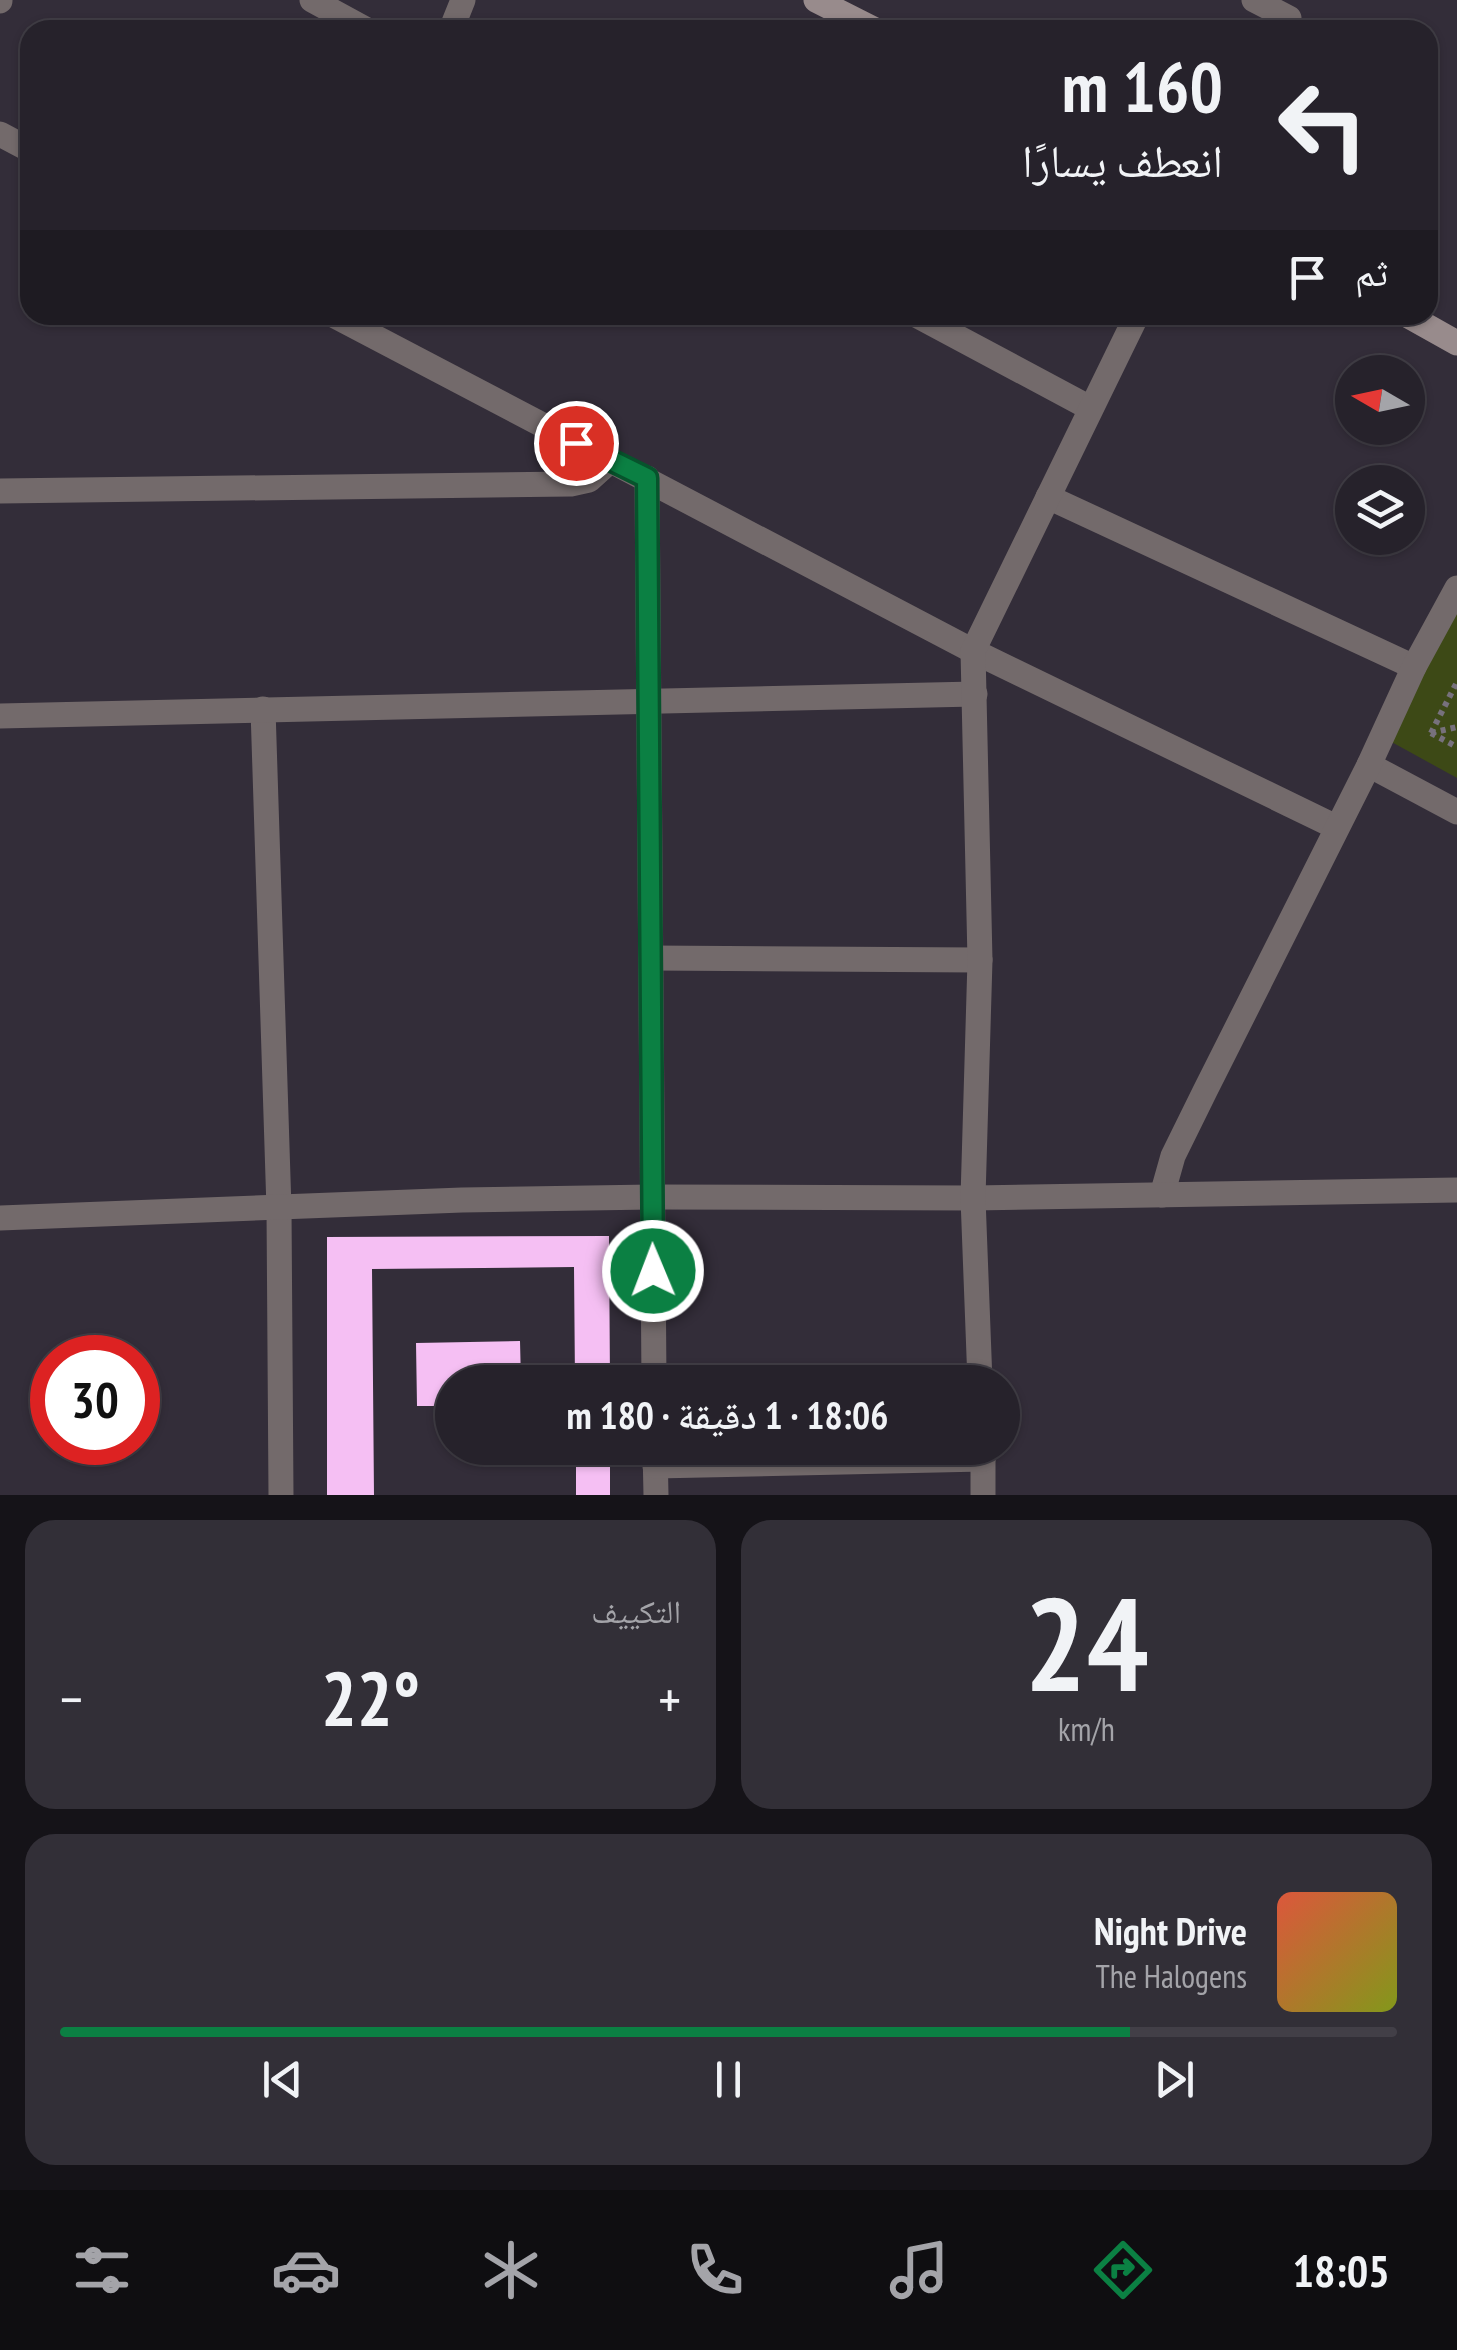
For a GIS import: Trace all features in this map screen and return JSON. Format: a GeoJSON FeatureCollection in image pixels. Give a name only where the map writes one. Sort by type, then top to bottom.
{"type":"FeatureCollection","features":[{"type":"Feature","properties":{"kind":"main road"},"geometry":{"type":"LineString","coordinates":[[816,0],[855,20]]}},
{"type":"Feature","properties":{"kind":"main road"},"geometry":{"type":"LineString","coordinates":[[1426,325],[1457,343]]}},
{"type":"Feature","properties":{"kind":"street"},"geometry":{"type":"LineString","coordinates":[[312,0],[349,20]]}},
{"type":"Feature","properties":{"kind":"street"},"geometry":{"type":"LineString","coordinates":[[1254,0],[1290,16]]}},
{"type":"Feature","properties":{"kind":"street"},"geometry":{"type":"LineString","coordinates":[[352,325],[972,651],[1336,828]]}},
{"type":"Feature","properties":{"kind":"street"},"geometry":{"type":"LineString","coordinates":[[935,325],[1090,408]]}},
{"type":"Feature","properties":{"kind":"street"},"geometry":{"type":"LineString","coordinates":[[979,1365],[974,1198],[980,960],[972,651],[1132,325]]}},
{"type":"Feature","properties":{"kind":"street"},"geometry":{"type":"LineString","coordinates":[[0,491],[571,484],[589,480],[610,461]]}},
{"type":"Feature","properties":{"kind":"street"},"geometry":{"type":"LineString","coordinates":[[647,478],[654,1365]]}},
{"type":"Feature","properties":{"kind":"street"},"geometry":{"type":"LineString","coordinates":[[1048,498],[1414,666]]}},
{"type":"Feature","properties":{"kind":"street"},"geometry":{"type":"LineString","coordinates":[[1162,1195],[1173,1156],[1369,765],[1414,666],[1457,588]]}},
{"type":"Feature","properties":{"kind":"street"},"geometry":{"type":"LineString","coordinates":[[0,716],[975,694]]}},
{"type":"Feature","properties":{"kind":"street"},"geometry":{"type":"LineString","coordinates":[[262,709],[279,1208],[280,1495]]}},
{"type":"Feature","properties":{"kind":"street"},"geometry":{"type":"LineString","coordinates":[[1369,765],[1457,812]]}},
{"type":"Feature","properties":{"kind":"street"},"geometry":{"type":"LineString","coordinates":[[651,958],[980,960]]}},
{"type":"Feature","properties":{"kind":"street"},"geometry":{"type":"LineString","coordinates":[[0,1218],[652,1196],[974,1198],[1457,1190]]}},
{"type":"Feature","properties":{"kind":"street"},"geometry":{"type":"LineString","coordinates":[[655,1465],[656,1495]]}},
{"type":"Feature","properties":{"kind":"street"},"geometry":{"type":"LineString","coordinates":[[983,1465],[984,1495]]}},
{"type":"Feature","properties":{"kind":"path"},"geometry":{"type":"LineString","coordinates":[[1430,733],[1457,682]]}},
{"type":"Feature","properties":{"kind":"path"},"geometry":{"type":"LineString","coordinates":[[1430,733],[1457,727]]}},
{"type":"Feature","properties":{"kind":"path"},"geometry":{"type":"LineString","coordinates":[[1430,733],[1457,747]]}},
{"type":"Feature","properties":{"kind":"green space"},"geometry":{"type":"Polygon","coordinates":[[[1457,609],[1457,778],[1388,740],[1457,609]]]}},
{"type":"Feature","properties":{"kind":"building"},"geometry":{"type":"Polygon","coordinates":[[[609,1236],[610,1365],[575,1365],[574,1267],[372,1269],[374,1495],[327,1495],[327,1237],[609,1236]]]}},
{"type":"Feature","properties":{"kind":"building"},"geometry":{"type":"Polygon","coordinates":[[[520,1341],[521,1365],[435,1365],[435,1406],[417,1406],[416,1343],[520,1341]]]}},
{"type":"Feature","properties":{"kind":"building"},"geometry":{"type":"Polygon","coordinates":[[[576,1465],[610,1465],[610,1495],[576,1495],[576,1465]]]}},
{"type":"Feature","properties":{"kind":"route"},"geometry":{"type":"LineString","coordinates":[[576,443],[647,478],[653,1271]]}}]}
